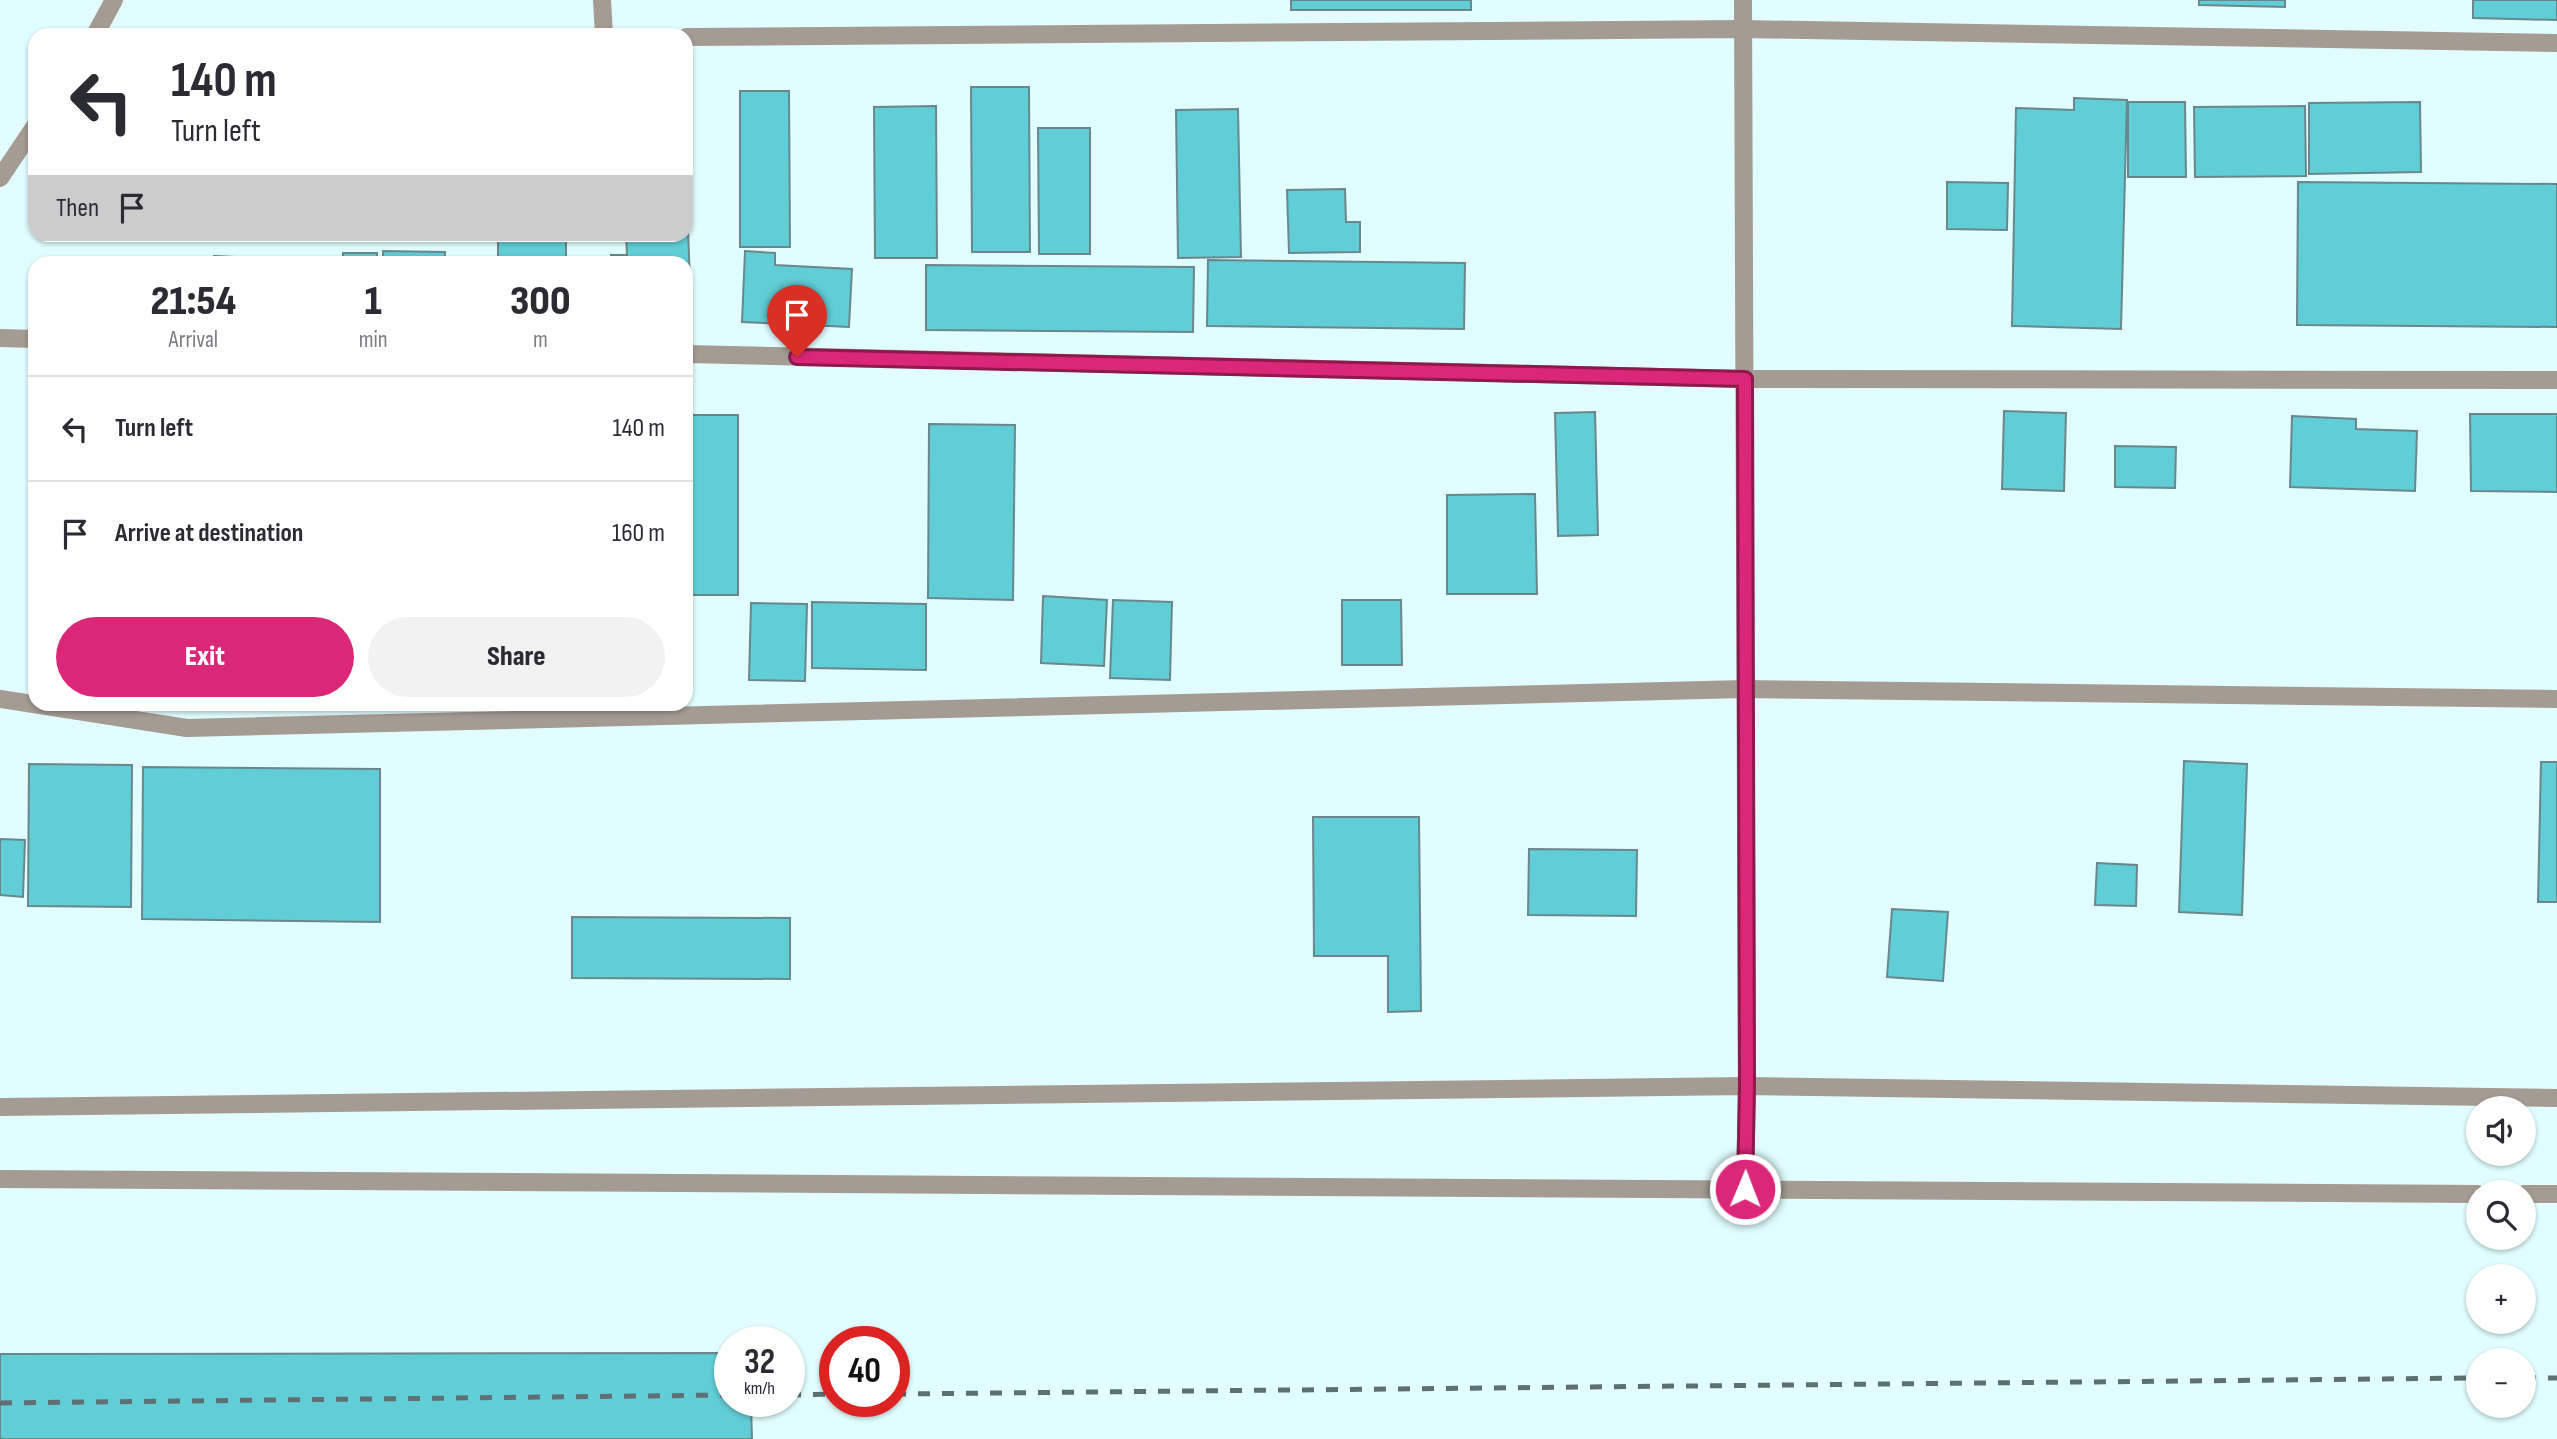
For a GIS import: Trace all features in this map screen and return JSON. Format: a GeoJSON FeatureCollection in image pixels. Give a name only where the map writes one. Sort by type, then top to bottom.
{"type":"FeatureCollection","features":[{"type":"Feature","properties":{"kind":"street"},"geometry":{"type":"LineString","coordinates":[[98,28],[114,0]]}},
{"type":"Feature","properties":{"kind":"street"},"geometry":{"type":"LineString","coordinates":[[602,0],[604,28]]}},
{"type":"Feature","properties":{"kind":"street"},"geometry":{"type":"LineString","coordinates":[[1743,0],[1747,1086],[1745,1189]]}},
{"type":"Feature","properties":{"kind":"street"},"geometry":{"type":"LineString","coordinates":[[693,37],[1743,29],[2557,43]]}},
{"type":"Feature","properties":{"kind":"street"},"geometry":{"type":"LineString","coordinates":[[0,178],[28,136]]}},
{"type":"Feature","properties":{"kind":"street"},"geometry":{"type":"LineString","coordinates":[[0,338],[28,338]]}},
{"type":"Feature","properties":{"kind":"street"},"geometry":{"type":"LineString","coordinates":[[693,354],[1745,379],[2557,380]]}},
{"type":"Feature","properties":{"kind":"street"},"geometry":{"type":"LineString","coordinates":[[80,711],[187,727],[1744,689],[2557,699]]}},
{"type":"Feature","properties":{"kind":"street"},"geometry":{"type":"LineString","coordinates":[[0,699],[28,703]]}},
{"type":"Feature","properties":{"kind":"street"},"geometry":{"type":"LineString","coordinates":[[0,1107],[1747,1086],[2557,1098]]}},
{"type":"Feature","properties":{"kind":"street"},"geometry":{"type":"LineString","coordinates":[[0,1180],[2466,1194]]}},
{"type":"Feature","properties":{"kind":"street"},"geometry":{"type":"LineString","coordinates":[[2536,1194],[2557,1194]]}},
{"type":"Feature","properties":{"kind":"building"},"geometry":{"type":"Polygon","coordinates":[[[1291,0],[1471,0],[1471,10],[1291,10],[1291,0]]]}},
{"type":"Feature","properties":{"kind":"building"},"geometry":{"type":"Polygon","coordinates":[[[2199,0],[2285,0],[2285,7],[2199,5],[2199,0]]]}},
{"type":"Feature","properties":{"kind":"building"},"geometry":{"type":"Polygon","coordinates":[[[2473,0],[2557,0],[2557,20],[2473,18],[2473,0]]]}},
{"type":"Feature","properties":{"kind":"building"},"geometry":{"type":"Polygon","coordinates":[[[971,87],[1029,87],[1030,252],[972,252],[971,87]]]}},
{"type":"Feature","properties":{"kind":"building"},"geometry":{"type":"Polygon","coordinates":[[[740,91],[789,91],[790,247],[740,247],[740,91]]]}},
{"type":"Feature","properties":{"kind":"building"},"geometry":{"type":"Polygon","coordinates":[[[2074,98],[2127,100],[2121,329],[2012,326],[2016,108],[2074,110],[2074,98]]]}},
{"type":"Feature","properties":{"kind":"building"},"geometry":{"type":"Polygon","coordinates":[[[2128,102],[2185,102],[2186,177],[2128,177],[2128,102]]]}},
{"type":"Feature","properties":{"kind":"building"},"geometry":{"type":"Polygon","coordinates":[[[2420,102],[2421,172],[2309,174],[2309,103],[2420,102]]]}},
{"type":"Feature","properties":{"kind":"building"},"geometry":{"type":"Polygon","coordinates":[[[936,106],[937,258],[875,258],[874,107],[936,106]]]}},
{"type":"Feature","properties":{"kind":"building"},"geometry":{"type":"Polygon","coordinates":[[[2305,106],[2306,176],[2195,177],[2194,107],[2305,106]]]}},
{"type":"Feature","properties":{"kind":"building"},"geometry":{"type":"Polygon","coordinates":[[[1238,109],[1241,257],[1178,258],[1176,110],[1238,109]]]}},
{"type":"Feature","properties":{"kind":"building"},"geometry":{"type":"Polygon","coordinates":[[[1038,128],[1090,128],[1090,254],[1039,254],[1038,128]]]}},
{"type":"Feature","properties":{"kind":"building"},"geometry":{"type":"Polygon","coordinates":[[[1947,182],[2008,183],[2007,230],[1947,229],[1947,182]]]}},
{"type":"Feature","properties":{"kind":"building"},"geometry":{"type":"Polygon","coordinates":[[[2298,182],[2557,184],[2557,327],[2297,325],[2298,182]]]}},
{"type":"Feature","properties":{"kind":"building"},"geometry":{"type":"Polygon","coordinates":[[[1345,189],[1346,222],[1360,222],[1360,252],[1289,253],[1287,190],[1345,189]]]}},
{"type":"Feature","properties":{"kind":"building"},"geometry":{"type":"Polygon","coordinates":[[[498,242],[566,242],[566,256],[498,256],[498,242]]]}},
{"type":"Feature","properties":{"kind":"building"},"geometry":{"type":"Polygon","coordinates":[[[626,242],[688,242],[689,256],[611,256],[627,255],[626,242]]]}},
{"type":"Feature","properties":{"kind":"building"},"geometry":{"type":"Polygon","coordinates":[[[383,251],[445,252],[445,256],[383,256],[383,251]]]}},
{"type":"Feature","properties":{"kind":"building"},"geometry":{"type":"Polygon","coordinates":[[[745,251],[775,253],[775,265],[852,269],[849,327],[742,322],[745,251]]]}},
{"type":"Feature","properties":{"kind":"building"},"geometry":{"type":"Polygon","coordinates":[[[343,253],[377,253],[377,256],[343,256],[343,253]]]}},
{"type":"Feature","properties":{"kind":"building"},"geometry":{"type":"Polygon","coordinates":[[[1208,260],[1465,263],[1464,329],[1207,326],[1208,260]]]}},
{"type":"Feature","properties":{"kind":"building"},"geometry":{"type":"Polygon","coordinates":[[[926,265],[1194,267],[1193,332],[926,330],[926,265]]]}},
{"type":"Feature","properties":{"kind":"building"},"geometry":{"type":"Polygon","coordinates":[[[2004,411],[2066,413],[2064,491],[2002,489],[2004,411]]]}},
{"type":"Feature","properties":{"kind":"building"},"geometry":{"type":"Polygon","coordinates":[[[1595,412],[1598,535],[1558,536],[1555,413],[1595,412]]]}},
{"type":"Feature","properties":{"kind":"building"},"geometry":{"type":"Polygon","coordinates":[[[2470,414],[2557,414],[2557,492],[2471,491],[2470,414]]]}},
{"type":"Feature","properties":{"kind":"building"},"geometry":{"type":"Polygon","coordinates":[[[693,415],[738,415],[738,595],[693,595],[693,415]]]}},
{"type":"Feature","properties":{"kind":"building"},"geometry":{"type":"Polygon","coordinates":[[[2292,416],[2356,419],[2356,429],[2417,431],[2415,491],[2290,487],[2292,416]]]}},
{"type":"Feature","properties":{"kind":"building"},"geometry":{"type":"Polygon","coordinates":[[[929,424],[1015,425],[1013,600],[928,598],[929,424]]]}},
{"type":"Feature","properties":{"kind":"building"},"geometry":{"type":"Polygon","coordinates":[[[2115,446],[2176,447],[2175,488],[2115,487],[2115,446]]]}},
{"type":"Feature","properties":{"kind":"building"},"geometry":{"type":"Polygon","coordinates":[[[1535,494],[1537,594],[1447,594],[1447,495],[1535,494]]]}},
{"type":"Feature","properties":{"kind":"building"},"geometry":{"type":"Polygon","coordinates":[[[1043,596],[1107,600],[1104,666],[1041,663],[1043,596]]]}},
{"type":"Feature","properties":{"kind":"building"},"geometry":{"type":"Polygon","coordinates":[[[1113,600],[1172,602],[1170,680],[1110,678],[1113,600]]]}},
{"type":"Feature","properties":{"kind":"building"},"geometry":{"type":"Polygon","coordinates":[[[1342,600],[1401,600],[1402,665],[1342,665],[1342,600]]]}},
{"type":"Feature","properties":{"kind":"building"},"geometry":{"type":"Polygon","coordinates":[[[812,602],[926,604],[926,670],[812,668],[812,602]]]}},
{"type":"Feature","properties":{"kind":"building"},"geometry":{"type":"Polygon","coordinates":[[[751,603],[807,604],[805,681],[749,680],[751,603]]]}},
{"type":"Feature","properties":{"kind":"building"},"geometry":{"type":"Polygon","coordinates":[[[2184,761],[2247,764],[2242,915],[2179,912],[2184,761]]]}},
{"type":"Feature","properties":{"kind":"building"},"geometry":{"type":"Polygon","coordinates":[[[2541,762],[2557,762],[2557,902],[2538,902],[2541,762]]]}},
{"type":"Feature","properties":{"kind":"building"},"geometry":{"type":"Polygon","coordinates":[[[29,764],[132,765],[131,907],[28,906],[29,764]]]}},
{"type":"Feature","properties":{"kind":"building"},"geometry":{"type":"Polygon","coordinates":[[[143,767],[380,769],[380,922],[142,919],[143,767]]]}},
{"type":"Feature","properties":{"kind":"building"},"geometry":{"type":"Polygon","coordinates":[[[1313,817],[1419,817],[1421,1011],[1388,1012],[1388,956],[1314,956],[1313,817]]]}},
{"type":"Feature","properties":{"kind":"building"},"geometry":{"type":"Polygon","coordinates":[[[0,839],[25,840],[23,897],[0,895],[0,839]]]}},
{"type":"Feature","properties":{"kind":"building"},"geometry":{"type":"Polygon","coordinates":[[[1529,849],[1637,850],[1636,916],[1528,915],[1529,849]]]}},
{"type":"Feature","properties":{"kind":"building"},"geometry":{"type":"Polygon","coordinates":[[[2097,863],[2137,865],[2136,906],[2095,905],[2097,863]]]}},
{"type":"Feature","properties":{"kind":"building"},"geometry":{"type":"Polygon","coordinates":[[[1892,909],[1948,912],[1943,981],[1887,977],[1892,909]]]}},
{"type":"Feature","properties":{"kind":"building"},"geometry":{"type":"Polygon","coordinates":[[[572,917],[790,918],[790,979],[572,978],[572,917]]]}},
{"type":"Feature","properties":{"kind":"building"},"geometry":{"type":"Polygon","coordinates":[[[714,1353],[714,1417],[751,1417],[752,1439],[0,1439],[0,1354],[714,1353]]]}},
{"type":"Feature","properties":{"kind":"railway"},"geometry":{"type":"LineString","coordinates":[[910,1394],[2466,1378]]}},
{"type":"Feature","properties":{"kind":"railway"},"geometry":{"type":"LineString","coordinates":[[2536,1378],[2557,1378]]}},
{"type":"Feature","properties":{"kind":"railway"},"geometry":{"type":"LineString","coordinates":[[805,1395],[819,1394]]}},
{"type":"Feature","properties":{"kind":"railway"},"geometry":{"type":"LineString","coordinates":[[0,1403],[714,1395]]}},
{"type":"Feature","properties":{"kind":"route"},"geometry":{"type":"LineString","coordinates":[[797,357],[1745,379],[1745,1189]]}}]}
